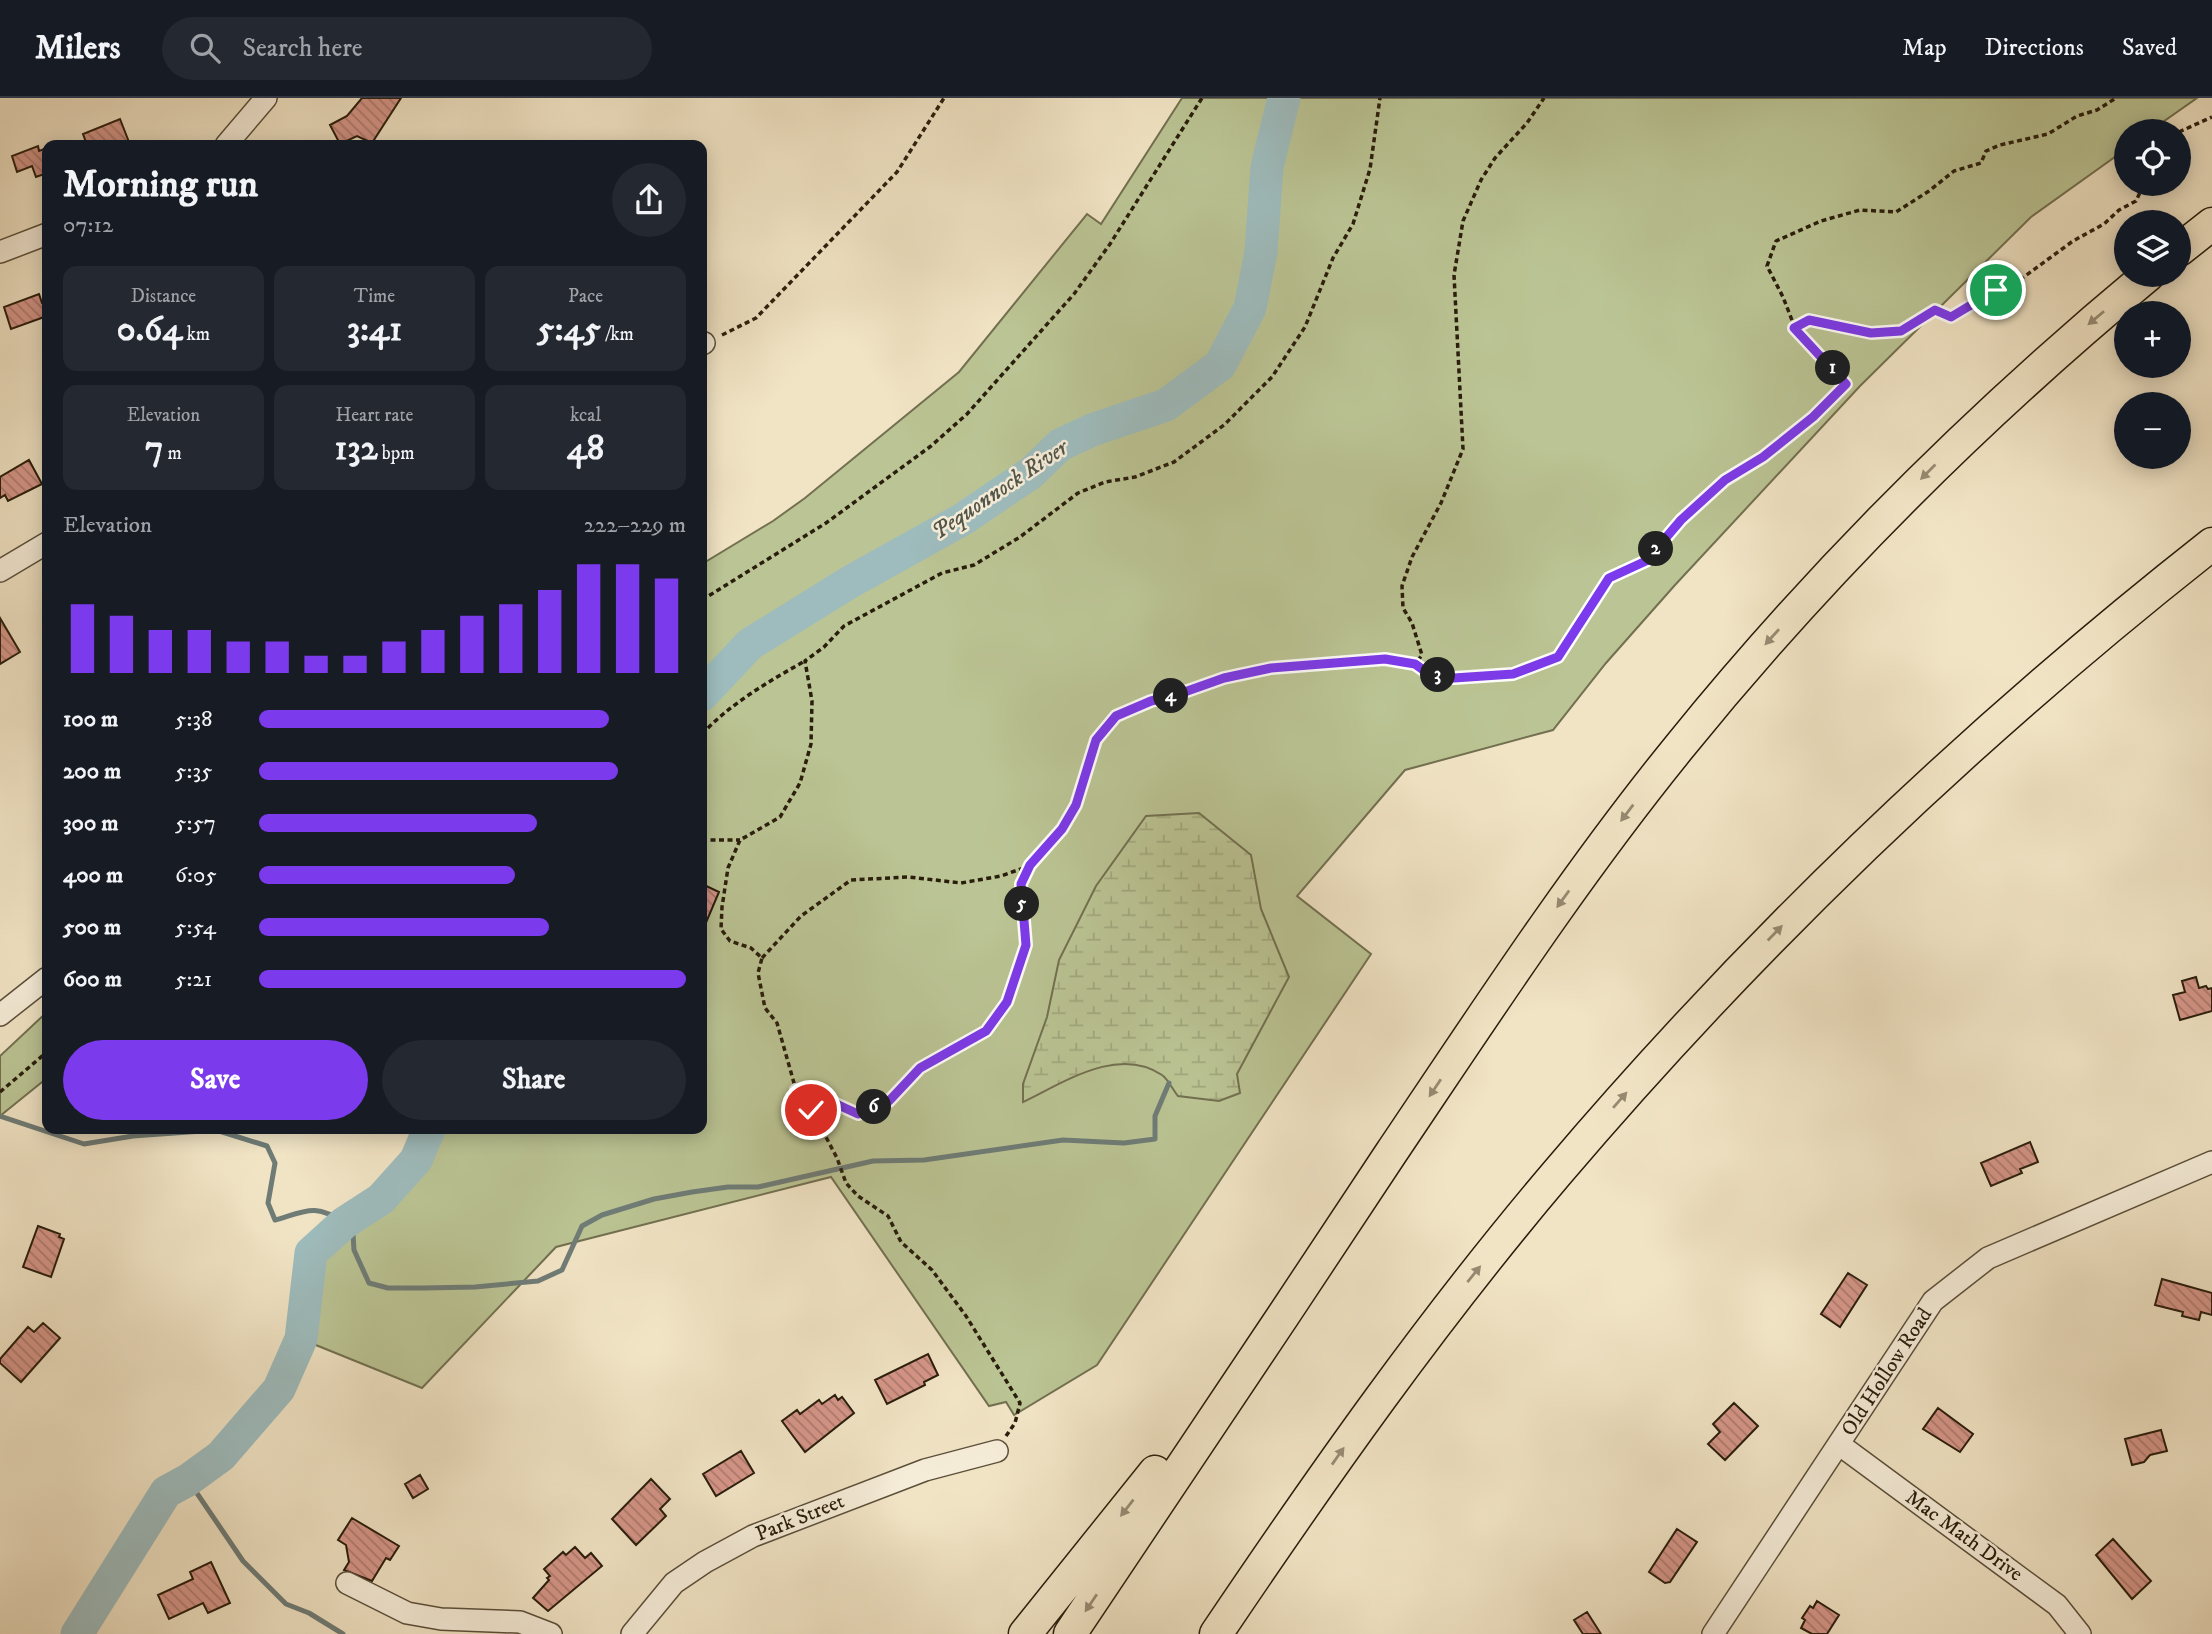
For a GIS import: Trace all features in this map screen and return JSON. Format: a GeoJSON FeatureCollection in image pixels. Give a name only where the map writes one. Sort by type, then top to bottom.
{"type":"FeatureCollection","features":[{"type":"Feature","properties":{"kind":"highway"},"geometry":{"type":"LineString","coordinates":[[2191,241],[2212,224]]}},
{"type":"Feature","properties":{"kind":"highway"},"geometry":{"type":"LineString","coordinates":[[1070,1634],[1557,907],[1639,798],[1721,695],[1811,593],[1951,450],[2049,359],[2134,287]]}},
{"type":"Feature","properties":{"kind":"highway"},"geometry":{"type":"LineString","coordinates":[[1216,1634],[1387,1389],[1513,1226],[1644,1073],[1739,970],[1965,751],[2086,646],[2212,544]]}},
{"type":"Feature","properties":{"kind":"highway"},"geometry":{"type":"LineString","coordinates":[[1025,1634],[1123,1514],[1333,1241]]}},
{"type":"Feature","properties":{"kind":"highway"},"geometry":{"type":"LineString","coordinates":[[1230,1634],[1308,1499]]}},
{"type":"Feature","properties":{"kind":"street"},"geometry":{"type":"LineString","coordinates":[[230,140],[267,98]]}},
{"type":"Feature","properties":{"kind":"street"},"geometry":{"type":"LineString","coordinates":[[0,252],[42,236]]}},
{"type":"Feature","properties":{"kind":"street"},"geometry":{"type":"LineString","coordinates":[[0,571],[42,546]]}},
{"type":"Feature","properties":{"kind":"street"},"geometry":{"type":"LineString","coordinates":[[0,1015],[42,982]]}},
{"type":"Feature","properties":{"kind":"street","name":"Old Hollow Road"},"geometry":{"type":"LineString","coordinates":[[1713,1634],[1933,1301],[1988,1258],[2212,1162]]}},
{"type":"Feature","properties":{"kind":"street","name":"Mac Math Drive"},"geometry":{"type":"LineString","coordinates":[[1840,1445],[2057,1605],[2080,1634]]}},
{"type":"Feature","properties":{"kind":"street","name":"Park Street"},"geometry":{"type":"LineString","coordinates":[[632,1634],[674,1583],[705,1562],[753,1536],[925,1470],[997,1451]]}},
{"type":"Feature","properties":{"kind":"street"},"geometry":{"type":"LineString","coordinates":[[347,1583],[407,1613],[441,1619],[520,1622],[551,1634]]}},
{"type":"Feature","properties":{"kind":"path"},"geometry":{"type":"LineString","coordinates":[[707,341],[755,318],[782,292],[897,172],[944,98]]}},
{"type":"Feature","properties":{"kind":"path"},"geometry":{"type":"LineString","coordinates":[[707,597],[826,523],[931,446],[967,414],[1074,294],[1111,244],[1202,98]]}},
{"type":"Feature","properties":{"kind":"path"},"geometry":{"type":"LineString","coordinates":[[707,728],[765,683],[824,647],[844,626],[942,573],[974,565],[1020,537],[1078,493],[1105,482],[1135,477],[1174,463],[1224,425],[1272,377],[1305,327],[1333,258],[1353,224],[1370,169],[1380,98]]}},
{"type":"Feature","properties":{"kind":"path"},"geometry":{"type":"LineString","coordinates":[[1415,664],[1422,655],[1412,623],[1403,608],[1402,586],[1412,556],[1441,503],[1463,449],[1454,275],[1462,221],[1480,180],[1544,98]]}},
{"type":"Feature","properties":{"kind":"path"},"geometry":{"type":"LineString","coordinates":[[796,1090],[821,1097],[858,1114],[889,1101],[920,1068],[986,1031],[1007,1002],[1026,945],[1021,884],[1030,865],[1062,829],[1076,805],[1096,740],[1116,716],[1151,701],[1224,678],[1271,668],[1385,659],[1415,664],[1429,674],[1454,678],[1513,674],[1558,657],[1609,578],[1646,561],[1681,520],[1725,480],[1763,457],[1813,417],[1846,384],[1794,328],[1768,267],[1776,241],[1821,221],[1860,210],[1896,212],[1954,171],[1981,163],[1986,151],[2048,134],[2116,98]]}},
{"type":"Feature","properties":{"kind":"path"},"geometry":{"type":"LineString","coordinates":[[2191,127],[2212,117]]}},
{"type":"Feature","properties":{"kind":"path"},"geometry":{"type":"LineString","coordinates":[[1794,328],[1809,320],[1871,333],[1901,331],[1935,310],[1951,317],[1987,295],[2021,279],[2073,242],[2104,224],[2119,210],[2136,201],[2138,196]]}},
{"type":"Feature","properties":{"kind":"path"},"geometry":{"type":"LineString","coordinates":[[707,840],[740,840],[756,833],[780,817],[800,783],[811,744],[812,701],[805,661]]}},
{"type":"Feature","properties":{"kind":"path"},"geometry":{"type":"LineString","coordinates":[[740,840],[727,868],[721,929],[730,941],[751,948],[762,958]]}},
{"type":"Feature","properties":{"kind":"path"},"geometry":{"type":"LineString","coordinates":[[997,1451],[1015,1423],[1020,1403],[967,1316],[932,1270],[901,1242],[888,1216],[858,1196],[846,1184],[837,1158],[796,1090],[777,1023],[765,1008],[758,973],[762,958],[801,916],[851,880],[909,877],[961,883],[1002,876],[1030,865]]}},
{"type":"Feature","properties":{"kind":"path"},"geometry":{"type":"LineString","coordinates":[[0,1092],[42,1056]]}},
{"type":"Feature","properties":{"kind":"green space"},"geometry":{"type":"Polygon","coordinates":[[[1182,98],[2197,98],[2167,119],[2114,119],[2114,158],[2031,217],[1860,386],[1675,585],[1606,663],[1553,730],[1405,770],[1297,896],[1371,954],[1097,1365],[1014,1415],[1006,1402],[989,1406],[831,1177],[556,1247],[422,1388],[301,1339],[311,1253],[382,1182],[421,1134],[707,1134],[707,561],[805,498],[959,372],[1087,214],[1101,224],[1182,98]]]}},
{"type":"Feature","properties":{"kind":"green space"},"geometry":{"type":"Polygon","coordinates":[[[1199,813],[1251,855],[1261,909],[1289,977],[1237,1074],[1240,1093],[1219,1101],[1178,1096],[1162,1075],[1145,1067],[1127,1064],[1091,1070],[1023,1102],[1023,1084],[1047,1017],[1059,960],[1096,886],[1146,816],[1199,813]]]}},
{"type":"Feature","properties":{"kind":"green space"},"geometry":{"type":"Polygon","coordinates":[[[42,1017],[42,1082],[0,1116],[0,1056],[42,1017]]]}},
{"type":"Feature","properties":{"kind":"building"},"geometry":{"type":"Polygon","coordinates":[[[362,98],[401,98],[374,140],[357,136],[348,140],[338,140],[330,125],[347,116],[362,98]]]}},
{"type":"Feature","properties":{"kind":"building"},"geometry":{"type":"Polygon","coordinates":[[[120,119],[128,140],[85,140],[83,134],[120,119]]]}},
{"type":"Feature","properties":{"kind":"building"},"geometry":{"type":"Polygon","coordinates":[[[38,146],[39,151],[42,150],[42,175],[36,177],[32,166],[17,172],[12,156],[38,146]]]}},
{"type":"Feature","properties":{"kind":"building"},"geometry":{"type":"Polygon","coordinates":[[[39,294],[42,318],[11,329],[4,307],[39,294]]]}},
{"type":"Feature","properties":{"kind":"building"},"geometry":{"type":"Polygon","coordinates":[[[29,460],[42,484],[8,501],[5,495],[0,498],[0,477],[29,460]]]}},
{"type":"Feature","properties":{"kind":"building"},"geometry":{"type":"Polygon","coordinates":[[[0,618],[20,652],[0,664],[0,618]]]}},
{"type":"Feature","properties":{"kind":"building"},"geometry":{"type":"Polygon","coordinates":[[[707,886],[719,892],[707,920],[707,886]]]}},
{"type":"Feature","properties":{"kind":"building"},"geometry":{"type":"Polygon","coordinates":[[[2196,977],[2199,988],[2212,988],[2212,1011],[2180,1020],[2173,995],[2185,992],[2182,981],[2196,977]]]}},
{"type":"Feature","properties":{"kind":"building"},"geometry":{"type":"Polygon","coordinates":[[[2030,1142],[2038,1162],[2020,1169],[2022,1173],[1991,1186],[1981,1163],[2030,1142]]]}},
{"type":"Feature","properties":{"kind":"building"},"geometry":{"type":"Polygon","coordinates":[[[38,1226],[60,1234],[59,1237],[64,1239],[51,1277],[23,1267],[38,1226]]]}},
{"type":"Feature","properties":{"kind":"building"},"geometry":{"type":"Polygon","coordinates":[[[1848,1273],[1867,1285],[1840,1327],[1821,1314],[1848,1273]]]}},
{"type":"Feature","properties":{"kind":"building"},"geometry":{"type":"Polygon","coordinates":[[[2162,1279],[2212,1293],[2212,1315],[2201,1312],[2199,1320],[2182,1316],[2183,1312],[2155,1305],[2162,1279]]]}},
{"type":"Feature","properties":{"kind":"building"},"geometry":{"type":"Polygon","coordinates":[[[43,1323],[60,1338],[21,1382],[0,1363],[0,1359],[28,1327],[34,1332],[43,1323]]]}},
{"type":"Feature","properties":{"kind":"building"},"geometry":{"type":"Polygon","coordinates":[[[928,1354],[938,1375],[924,1382],[925,1385],[887,1404],[875,1380],[928,1354]]]}},
{"type":"Feature","properties":{"kind":"building"},"geometry":{"type":"Polygon","coordinates":[[[835,1395],[838,1400],[842,1397],[854,1413],[805,1452],[782,1421],[797,1410],[800,1414],[819,1400],[822,1404],[835,1395]]]}},
{"type":"Feature","properties":{"kind":"building"},"geometry":{"type":"Polygon","coordinates":[[[1734,1403],[1758,1426],[1725,1460],[1708,1444],[1720,1432],[1713,1424],[1734,1403]]]}},
{"type":"Feature","properties":{"kind":"building"},"geometry":{"type":"Polygon","coordinates":[[[1938,1408],[1973,1434],[1960,1452],[1923,1429],[1938,1408]]]}},
{"type":"Feature","properties":{"kind":"building"},"geometry":{"type":"Polygon","coordinates":[[[2161,1430],[2167,1451],[2150,1455],[2144,1462],[2132,1465],[2125,1439],[2161,1430]]]}},
{"type":"Feature","properties":{"kind":"building"},"geometry":{"type":"Polygon","coordinates":[[[741,1451],[754,1473],[716,1496],[703,1474],[741,1451]]]}},
{"type":"Feature","properties":{"kind":"building"},"geometry":{"type":"Polygon","coordinates":[[[420,1475],[428,1489],[413,1498],[405,1484],[420,1475]]]}},
{"type":"Feature","properties":{"kind":"building"},"geometry":{"type":"Polygon","coordinates":[[[651,1479],[670,1499],[660,1509],[666,1516],[636,1545],[612,1519],[651,1479]]]}},
{"type":"Feature","properties":{"kind":"building"},"geometry":{"type":"Polygon","coordinates":[[[352,1518],[399,1546],[390,1560],[386,1558],[372,1581],[344,1570],[349,1562],[346,1545],[338,1540],[352,1518]]]}},
{"type":"Feature","properties":{"kind":"building"},"geometry":{"type":"Polygon","coordinates":[[[1677,1529],[1697,1542],[1670,1582],[1665,1583],[1649,1572],[1677,1529]]]}},
{"type":"Feature","properties":{"kind":"building"},"geometry":{"type":"Polygon","coordinates":[[[2113,1539],[2151,1581],[2132,1599],[2096,1555],[2113,1539]]]}},
{"type":"Feature","properties":{"kind":"building"},"geometry":{"type":"Polygon","coordinates":[[[575,1547],[585,1558],[591,1553],[602,1566],[548,1611],[533,1598],[549,1580],[547,1578],[550,1576],[544,1569],[563,1552],[566,1555],[575,1547]]]}},
{"type":"Feature","properties":{"kind":"building"},"geometry":{"type":"Polygon","coordinates":[[[211,1562],[230,1603],[208,1613],[203,1603],[169,1619],[158,1595],[193,1579],[190,1572],[211,1562]]]}},
{"type":"Feature","properties":{"kind":"building"},"geometry":{"type":"Polygon","coordinates":[[[1817,1601],[1839,1615],[1827,1634],[1812,1634],[1801,1628],[1805,1620],[1802,1618],[1817,1601]]]}},
{"type":"Feature","properties":{"kind":"building"},"geometry":{"type":"Polygon","coordinates":[[[1587,1612],[1601,1634],[1583,1634],[1574,1620],[1587,1612]]]}},
{"type":"Feature","properties":{"kind":"waterway","name":"Pequonnock River"},"geometry":{"type":"LineString","coordinates":[[707,690],[750,644],[850,582],[963,519],[1031,473],[1060,445],[1092,430],[1166,405],[1220,365],[1250,308],[1261,252],[1267,167],[1284,98]]}},
{"type":"Feature","properties":{"kind":"waterway"},"geometry":{"type":"LineString","coordinates":[[352,1218],[354,1250],[369,1283],[388,1288],[423,1288],[475,1287],[538,1281],[562,1270],[582,1226],[602,1215],[654,1199],[728,1187],[758,1187],[873,1161],[924,1160],[1063,1140],[1124,1143],[1155,1139],[1155,1116],[1169,1083]]}},
{"type":"Feature","properties":{"kind":"waterway"},"geometry":{"type":"LineString","coordinates":[[0,1116],[42,1130]]}},
{"type":"Feature","properties":{"kind":"waterway"},"geometry":{"type":"LineString","coordinates":[[54,1134],[84,1144],[161,1134]]}},
{"type":"Feature","properties":{"kind":"waterway"},"geometry":{"type":"LineString","coordinates":[[229,1134],[267,1146],[275,1163],[268,1203],[275,1220],[318,1211],[344,1223]]}},
{"type":"Feature","properties":{"kind":"waterway","name":"Pequonnock River"},"geometry":{"type":"LineString","coordinates":[[77,1634],[166,1492],[221,1456],[279,1389],[301,1339],[311,1253],[344,1223],[381,1199],[416,1160],[427,1134]]}},
{"type":"Feature","properties":{"kind":"waterway"},"geometry":{"type":"LineString","coordinates":[[188,1480],[243,1561],[286,1604],[309,1613],[343,1634]]}},
{"type":"Feature","properties":{"kind":"route"},"geometry":{"type":"LineString","coordinates":[[811,1110],[796,1090],[837,1103],[858,1114],[889,1101],[920,1068],[986,1031],[1007,1002],[1026,945],[1021,884],[1030,865],[1062,829],[1076,805],[1096,740],[1116,716],[1151,701],[1224,678],[1271,668],[1385,659],[1415,664],[1429,674],[1454,678],[1513,674],[1558,657],[1609,578],[1646,561],[1681,520],[1725,480],[1763,457],[1813,417],[1846,384],[1826,359],[1794,328],[1809,320],[1871,333],[1901,331],[1935,310],[1951,317],[1996,290]]}}]}
